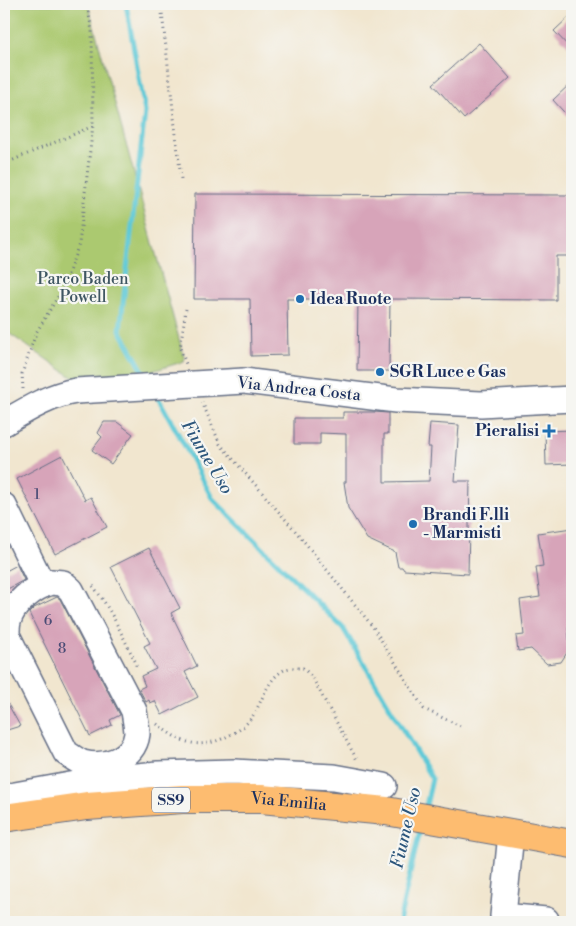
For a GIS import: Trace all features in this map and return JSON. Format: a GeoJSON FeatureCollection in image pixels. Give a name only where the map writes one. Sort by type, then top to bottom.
{"type":"FeatureCollection","features":[{"type":"Feature","properties":{"kind":"main road","name":"Via Emilia"},"geometry":{"type":"LineString","coordinates":[[4,818],[87,806],[182,799],[261,800],[386,811],[572,844]]}},
{"type":"Feature","properties":{"kind":"street","name":"Via Andrea Costa"},"geometry":{"type":"LineString","coordinates":[[14,417],[65,393],[76,391],[244,381],[396,400],[481,404],[572,399]]}},
{"type":"Feature","properties":{"kind":"street"},"geometry":{"type":"LineString","coordinates":[[6,497],[42,584]]}},
{"type":"Feature","properties":{"kind":"street"},"geometry":{"type":"LineString","coordinates":[[51,582],[63,583],[70,590],[134,711],[137,733],[135,742],[129,752],[108,764],[81,762],[66,753],[7,635],[8,621],[14,608],[22,599],[42,584],[51,582]]}},
{"type":"Feature","properties":{"kind":"street"},"geometry":{"type":"LineString","coordinates":[[4,797],[98,780],[158,774],[234,772],[334,777],[377,785]]}},
{"type":"Feature","properties":{"kind":"street"},"geometry":{"type":"LineString","coordinates":[[500,831],[503,916],[546,920],[546,922]]}},
{"type":"Feature","properties":{"kind":"path"},"geometry":{"type":"LineString","coordinates":[[14,417],[22,374],[36,333],[63,288],[79,244],[93,126],[92,31],[87,4]]}},
{"type":"Feature","properties":{"kind":"path"},"geometry":{"type":"LineString","coordinates":[[161,4],[181,179]]}},
{"type":"Feature","properties":{"kind":"path"},"geometry":{"type":"LineString","coordinates":[[4,164],[93,126]]}},
{"type":"Feature","properties":{"kind":"path"},"geometry":{"type":"LineString","coordinates":[[186,309],[180,348],[189,370]]}},
{"type":"Feature","properties":{"kind":"path"},"geometry":{"type":"LineString","coordinates":[[200,398],[220,444],[298,534],[373,627],[424,709],[460,726]]}},
{"type":"Feature","properties":{"kind":"path"},"geometry":{"type":"LineString","coordinates":[[4,479],[6,497]]}},
{"type":"Feature","properties":{"kind":"path"},"geometry":{"type":"LineString","coordinates":[[93,585],[136,663],[136,673]]}},
{"type":"Feature","properties":{"kind":"path"},"geometry":{"type":"LineString","coordinates":[[154,722],[171,735],[187,742],[198,744],[212,743],[234,734],[248,723],[274,677],[286,668],[303,668],[312,677],[377,785]]}},
{"type":"Feature","properties":{"kind":"green space","name":"Parco Baden Powell"},"geometry":{"type":"Polygon","coordinates":[[[4,4],[88,4],[185,361],[91,390],[4,330],[4,4]]]}},
{"type":"Feature","properties":{"kind":"building"},"geometry":{"type":"Polygon","coordinates":[[[572,14],[572,50],[554,31],[572,14]]]}},
{"type":"Feature","properties":{"kind":"building"},"geometry":{"type":"Polygon","coordinates":[[[479,43],[510,78],[464,119],[433,84],[479,43]]]}},
{"type":"Feature","properties":{"kind":"building"},"geometry":{"type":"Polygon","coordinates":[[[572,82],[572,121],[553,100],[572,82]]]}},
{"type":"Feature","properties":{"kind":"building"},"geometry":{"type":"Polygon","coordinates":[[[195,194],[572,195],[572,256],[556,256],[556,300],[390,299],[389,371],[357,371],[358,299],[287,299],[288,355],[251,356],[250,299],[194,299],[195,194]]]}},
{"type":"Feature","properties":{"kind":"building","name":"Brandi F.lli - Marmisti"},"geometry":{"type":"Polygon","coordinates":[[[343,412],[388,413],[388,434],[384,434],[384,482],[429,481],[431,447],[428,447],[430,423],[459,425],[455,481],[470,481],[468,574],[404,570],[402,567],[398,567],[395,552],[367,539],[348,508],[344,482],[346,482],[346,434],[320,433],[320,444],[294,444],[294,418],[343,418],[343,412]]]}},
{"type":"Feature","properties":{"kind":"building"},"geometry":{"type":"Polygon","coordinates":[[[104,422],[117,422],[133,434],[111,464],[92,450],[102,437],[98,433],[104,422]]]}},
{"type":"Feature","properties":{"kind":"building"},"geometry":{"type":"Polygon","coordinates":[[[572,430],[572,464],[546,465],[545,431],[572,430]]]}},
{"type":"Feature","properties":{"kind":"building"},"geometry":{"type":"Polygon","coordinates":[[[62,455],[85,500],[91,497],[107,527],[55,554],[17,479],[62,455]]]}},
{"type":"Feature","properties":{"kind":"building"},"geometry":{"type":"Polygon","coordinates":[[[572,528],[572,627],[568,628],[570,648],[561,662],[547,664],[531,649],[518,651],[516,636],[524,635],[520,600],[540,597],[536,567],[543,566],[538,533],[572,528]]]}},
{"type":"Feature","properties":{"kind":"building"},"geometry":{"type":"Polygon","coordinates":[[[149,548],[180,608],[171,613],[197,666],[185,672],[198,697],[162,715],[155,701],[150,703],[149,700],[146,702],[139,689],[145,686],[141,676],[156,669],[144,646],[150,643],[111,567],[149,548]]]}},
{"type":"Feature","properties":{"kind":"building"},"geometry":{"type":"Polygon","coordinates":[[[17,565],[24,580],[4,591],[4,572],[17,565]]]}},
{"type":"Feature","properties":{"kind":"building"},"geometry":{"type":"Polygon","coordinates":[[[57,597],[60,599],[120,715],[110,720],[112,725],[90,736],[29,613],[34,608],[57,597]]]}},
{"type":"Feature","properties":{"kind":"building"},"geometry":{"type":"Polygon","coordinates":[[[4,697],[20,726],[4,731],[4,697]]]}},
{"type":"Feature","properties":{"kind":"waterway","name":"Fiume Uso"},"geometry":{"type":"LineString","coordinates":[[126,4],[145,112],[120,330],[148,380]]}},
{"type":"Feature","properties":{"kind":"waterway","name":"Fiume Uso"},"geometry":{"type":"LineString","coordinates":[[156,394],[212,498],[343,628],[432,779],[425,810]]}},
{"type":"Feature","properties":{"kind":"waterway","name":"Fiume Uso"},"geometry":{"type":"LineString","coordinates":[[399,922],[421,825]]}},
{"type":"Feature","properties":{"kind":"place","name":"Idea Ruote"},"geometry":{"type":"Point","coordinates":[300,299]}},
{"type":"Feature","properties":{"kind":"place","name":"SGR Luce e Gas"},"geometry":{"type":"Point","coordinates":[380,372]}},
{"type":"Feature","properties":{"kind":"place","name":"Pieralisi"},"geometry":{"type":"Point","coordinates":[549,431]}},
{"type":"Feature","properties":{"kind":"place","name":"Brandi F.lli - Marmisti"},"geometry":{"type":"Point","coordinates":[413,524]}}]}
